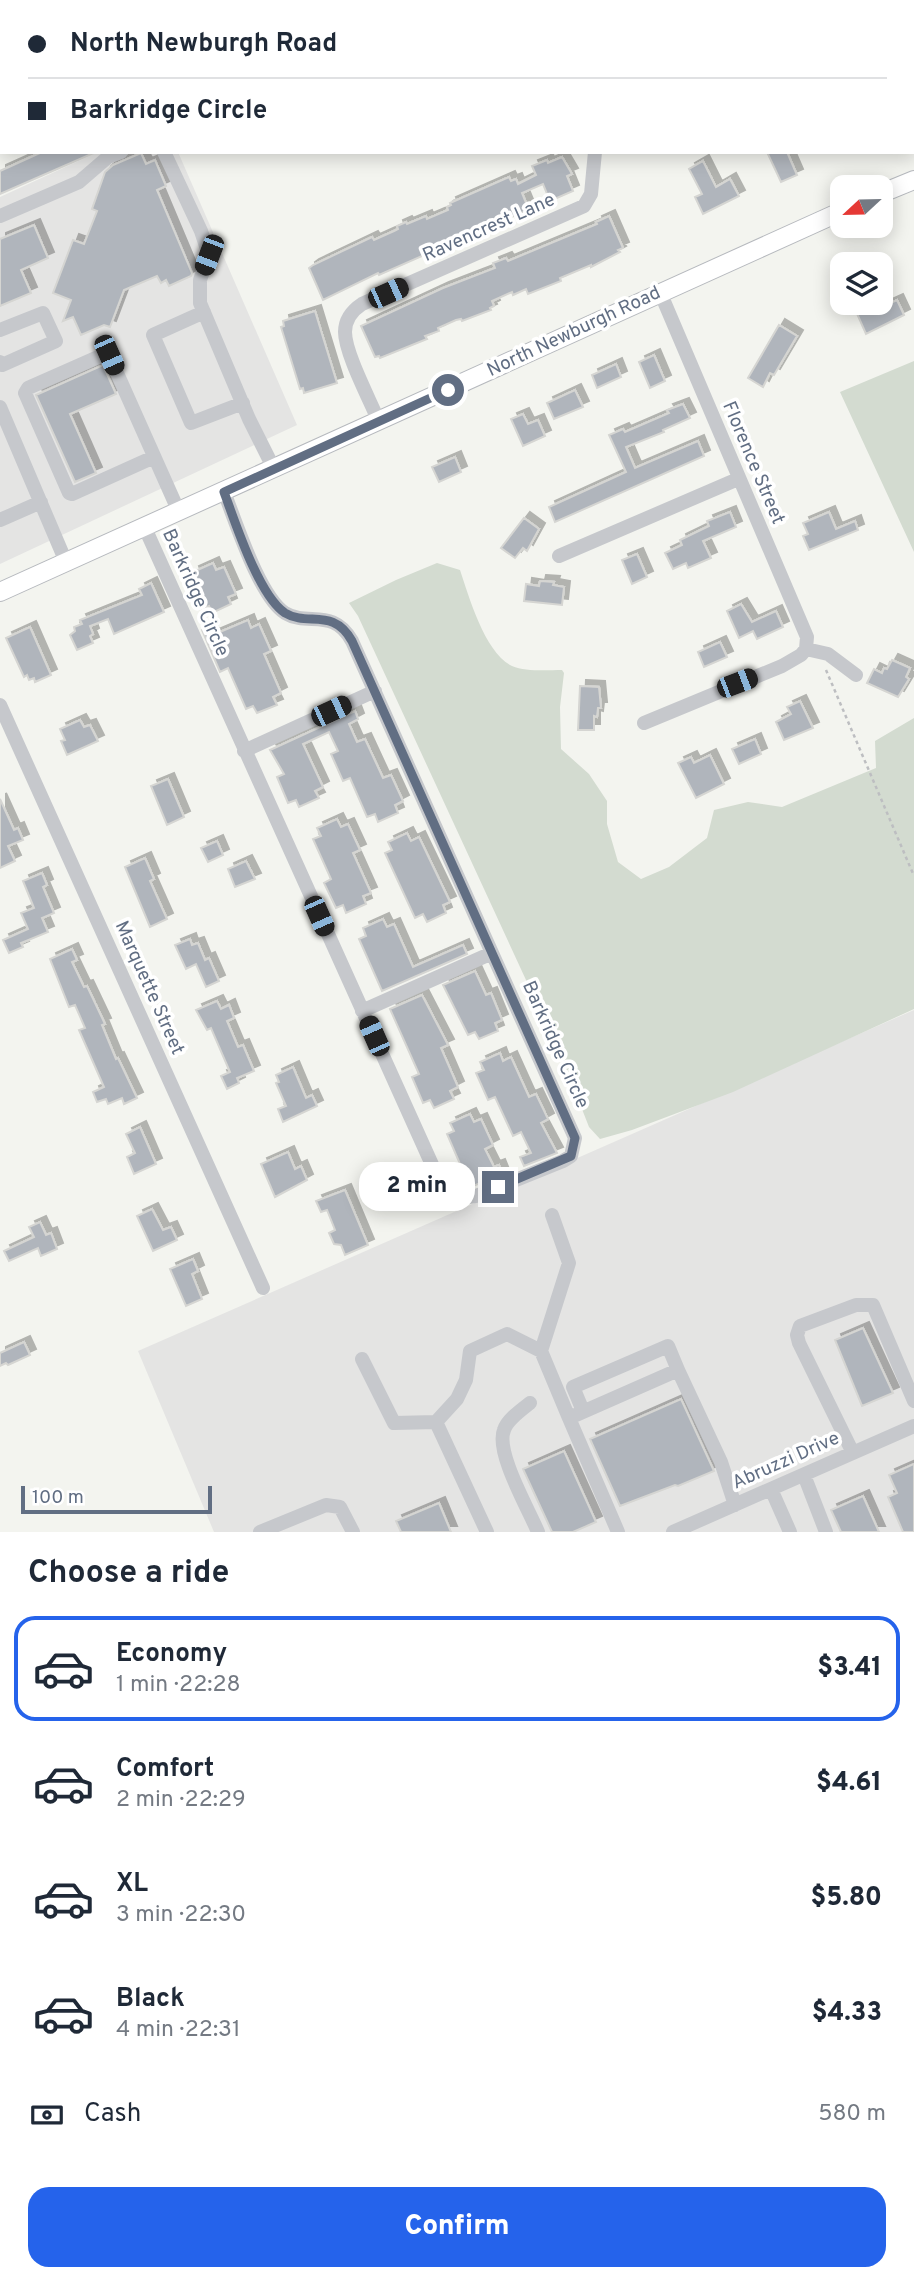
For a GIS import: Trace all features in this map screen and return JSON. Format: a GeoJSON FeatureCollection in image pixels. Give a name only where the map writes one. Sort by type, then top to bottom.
{"type":"FeatureCollection","features":[{"type":"Feature","properties":{"kind":"main road"},"geometry":{"type":"LineString","coordinates":[[893,189],[914,180]]}},
{"type":"Feature","properties":{"kind":"main road","name":"North Newburgh Road"},"geometry":{"type":"LineString","coordinates":[[0,592],[830,216]]}},
{"type":"Feature","properties":{"kind":"street"},"geometry":{"type":"LineString","coordinates":[[0,216],[79,182],[108,157],[116,154]]}},
{"type":"Feature","properties":{"kind":"street"},"geometry":{"type":"LineString","coordinates":[[164,154],[201,231],[209,255],[200,280],[200,303],[274,470]]}},
{"type":"Feature","properties":{"kind":"street","name":"Ravencrest Lane"},"geometry":{"type":"LineString","coordinates":[[379,422],[350,354],[345,334],[351,314],[362,304],[584,206],[592,194],[595,154]]}},
{"type":"Feature","properties":{"kind":"street","name":"Florence Street"},"geometry":{"type":"LineString","coordinates":[[660,292],[812,651]]}},
{"type":"Feature","properties":{"kind":"street"},"geometry":{"type":"LineString","coordinates":[[204,312],[153,335],[191,422],[243,403]]}},
{"type":"Feature","properties":{"kind":"street"},"geometry":{"type":"LineString","coordinates":[[0,330],[43,313],[56,341],[2,365],[0,362]]}},
{"type":"Feature","properties":{"kind":"street"},"geometry":{"type":"LineString","coordinates":[[155,457],[69,494],[25,393],[28,388],[109,355],[155,457],[179,512]]}},
{"type":"Feature","properties":{"kind":"street"},"geometry":{"type":"LineString","coordinates":[[0,407],[66,562]]}},
{"type":"Feature","properties":{"kind":"street"},"geometry":{"type":"LineString","coordinates":[[559,556],[738,479]]}},
{"type":"Feature","properties":{"kind":"street","name":"Barkridge Circle"},"geometry":{"type":"LineString","coordinates":[[145,528],[443,1189],[452,1196],[461,1198],[476,1196],[563,1161],[571,1156],[575,1138],[352,641],[339,625],[287,614],[276,604],[260,580],[224,492]]}},
{"type":"Feature","properties":{"kind":"street"},"geometry":{"type":"LineString","coordinates":[[0,520],[41,502]]}},
{"type":"Feature","properties":{"kind":"street"},"geometry":{"type":"LineString","coordinates":[[644,723],[812,651],[828,654],[856,675]]}},
{"type":"Feature","properties":{"kind":"street"},"geometry":{"type":"LineString","coordinates":[[244,751],[375,691]]}},
{"type":"Feature","properties":{"kind":"street","name":"Marquette Street"},"geometry":{"type":"LineString","coordinates":[[0,705],[262,1288]]}},
{"type":"Feature","properties":{"kind":"street"},"geometry":{"type":"LineString","coordinates":[[362,1011],[492,953]]}},
{"type":"Feature","properties":{"kind":"street"},"geometry":{"type":"LineString","coordinates":[[541,1351],[569,1263],[552,1215]]}},
{"type":"Feature","properties":{"kind":"street"},"geometry":{"type":"LineString","coordinates":[[853,1453],[799,1343],[797,1335],[800,1326],[856,1305],[873,1305],[914,1401]]}},
{"type":"Feature","properties":{"kind":"street"},"geometry":{"type":"LineString","coordinates":[[362,1359],[394,1423],[436,1422],[457,1399],[466,1380],[470,1351],[507,1334],[541,1351],[576,1415],[618,1532]]}},
{"type":"Feature","properties":{"kind":"street"},"geometry":{"type":"LineString","coordinates":[[576,1415],[573,1387],[668,1346],[721,1462],[735,1505]]}},
{"type":"Feature","properties":{"kind":"street"},"geometry":{"type":"LineString","coordinates":[[576,1415],[678,1370]]}},
{"type":"Feature","properties":{"kind":"street"},"geometry":{"type":"LineString","coordinates":[[530,1403],[504,1428],[501,1440],[538,1532]]}},
{"type":"Feature","properties":{"kind":"street"},"geometry":{"type":"LineString","coordinates":[[436,1422],[487,1532]]}},
{"type":"Feature","properties":{"kind":"street","name":"Abruzzi Drive"},"geometry":{"type":"LineString","coordinates":[[673,1532],[914,1426]]}},
{"type":"Feature","properties":{"kind":"street"},"geometry":{"type":"LineString","coordinates":[[804,1475],[826,1532]]}},
{"type":"Feature","properties":{"kind":"street"},"geometry":{"type":"LineString","coordinates":[[771,1489],[785,1530]]}},
{"type":"Feature","properties":{"kind":"street"},"geometry":{"type":"LineString","coordinates":[[260,1532],[326,1505],[340,1507],[353,1532]]}},
{"type":"Feature","properties":{"kind":"path"},"geometry":{"type":"LineString","coordinates":[[812,651],[914,876]]}},
{"type":"Feature","properties":{"kind":"shaded area"},"geometry":{"type":"Polygon","coordinates":[[[94,154],[179,154],[297,425],[0,564],[0,197],[94,154]]]}},
{"type":"Feature","properties":{"kind":"shaded area"},"geometry":{"type":"Polygon","coordinates":[[[914,361],[914,552],[840,392],[914,361]]]}},
{"type":"Feature","properties":{"kind":"shaded area"},"geometry":{"type":"Polygon","coordinates":[[[437,563],[460,570],[479,623],[502,659],[518,668],[562,670],[564,673],[560,707],[561,749],[589,774],[607,801],[607,824],[618,862],[641,879],[669,867],[707,838],[714,810],[748,802],[782,807],[876,768],[875,741],[914,718],[914,1009],[733,1092],[632,1130],[600,1139],[589,1127],[562,1058],[358,616],[349,603],[437,563]]]}},
{"type":"Feature","properties":{"kind":"shaded area"},"geometry":{"type":"Polygon","coordinates":[[[914,1010],[914,1532],[214,1532],[138,1351],[914,1010]]]}},
{"type":"Feature","properties":{"kind":"building"},"geometry":{"type":"Polygon","coordinates":[[[38,154],[91,154],[0,194],[0,171],[38,154]]]}},
{"type":"Feature","properties":{"kind":"building"},"geometry":{"type":"Polygon","coordinates":[[[139,154],[141,154],[146,164],[155,160],[166,186],[157,190],[192,273],[191,276],[169,286],[166,280],[161,283],[157,276],[124,290],[110,327],[104,325],[81,335],[73,317],[63,321],[71,300],[53,293],[73,240],[84,244],[97,211],[92,209],[105,172],[113,165],[139,154]]]}},
{"type":"Feature","properties":{"kind":"building"},"geometry":{"type":"Polygon","coordinates":[[[768,154],[788,154],[797,175],[781,182],[768,154]]]}},
{"type":"Feature","properties":{"kind":"building"},"geometry":{"type":"Polygon","coordinates":[[[562,157],[572,174],[567,176],[573,191],[550,201],[543,184],[522,193],[529,210],[444,245],[446,248],[432,254],[431,252],[379,275],[378,273],[323,300],[309,268],[313,265],[372,237],[374,240],[394,231],[398,229],[397,226],[406,222],[407,224],[426,216],[427,219],[448,210],[450,203],[509,177],[511,181],[516,179],[518,184],[536,175],[532,166],[562,157]]]}},
{"type":"Feature","properties":{"kind":"building"},"geometry":{"type":"Polygon","coordinates":[[[703,161],[716,187],[730,179],[739,196],[703,214],[695,197],[702,194],[689,169],[703,161]]]}},
{"type":"Feature","properties":{"kind":"building"},"geometry":{"type":"Polygon","coordinates":[[[609,216],[623,248],[618,250],[620,252],[528,294],[526,289],[513,295],[512,292],[492,301],[494,306],[491,310],[462,321],[456,320],[425,336],[427,339],[380,358],[375,357],[361,326],[443,288],[495,268],[493,263],[506,258],[508,261],[597,224],[596,222],[609,216]]]}},
{"type":"Feature","properties":{"kind":"building"},"geometry":{"type":"Polygon","coordinates":[[[34,225],[48,258],[21,270],[31,293],[0,306],[0,239],[34,225]]]}},
{"type":"Feature","properties":{"kind":"building"},"geometry":{"type":"Polygon","coordinates":[[[897,300],[904,315],[866,334],[858,315],[893,315],[893,302],[897,300]]]}},
{"type":"Feature","properties":{"kind":"building"},"geometry":{"type":"Polygon","coordinates":[[[315,311],[337,383],[304,393],[303,388],[300,389],[281,327],[284,326],[283,321],[315,311]]]}},
{"type":"Feature","properties":{"kind":"building"},"geometry":{"type":"Polygon","coordinates":[[[779,325],[797,336],[774,375],[770,373],[763,387],[748,378],[779,325]]]}},
{"type":"Feature","properties":{"kind":"building"},"geometry":{"type":"Polygon","coordinates":[[[654,355],[665,381],[650,388],[639,362],[654,355]]]}},
{"type":"Feature","properties":{"kind":"building"},"geometry":{"type":"Polygon","coordinates":[[[616,364],[621,377],[597,388],[592,375],[616,364]]]}},
{"type":"Feature","properties":{"kind":"building"},"geometry":{"type":"Polygon","coordinates":[[[103,365],[116,394],[70,414],[96,473],[75,482],[36,395],[103,365]]]}},
{"type":"Feature","properties":{"kind":"building"},"geometry":{"type":"Polygon","coordinates":[[[575,390],[583,407],[554,419],[547,403],[575,390]]]}},
{"type":"Feature","properties":{"kind":"building"},"geometry":{"type":"Polygon","coordinates":[[[683,404],[690,418],[626,447],[635,468],[698,441],[704,456],[555,522],[549,507],[626,472],[609,435],[623,429],[625,432],[683,404]]]}},
{"type":"Feature","properties":{"kind":"building"},"geometry":{"type":"Polygon","coordinates":[[[523,414],[528,424],[538,420],[545,436],[523,446],[511,419],[523,414]]]}},
{"type":"Feature","properties":{"kind":"building"},"geometry":{"type":"Polygon","coordinates":[[[455,457],[461,472],[439,482],[432,467],[455,457]]]}},
{"type":"Feature","properties":{"kind":"building"},"geometry":{"type":"Polygon","coordinates":[[[730,512],[736,527],[703,541],[711,558],[688,568],[686,563],[673,569],[665,553],[682,545],[680,540],[709,526],[707,521],[730,512]]]}},
{"type":"Feature","properties":{"kind":"building"},"geometry":{"type":"Polygon","coordinates":[[[829,512],[836,529],[855,521],[858,530],[809,550],[803,536],[808,534],[803,523],[829,512]]]}},
{"type":"Feature","properties":{"kind":"building"},"geometry":{"type":"Polygon","coordinates":[[[524,518],[539,529],[527,551],[523,548],[515,558],[501,548],[524,518]]]}},
{"type":"Feature","properties":{"kind":"building"},"geometry":{"type":"Polygon","coordinates":[[[637,554],[647,577],[632,584],[622,560],[637,554]]]}},
{"type":"Feature","properties":{"kind":"building"},"geometry":{"type":"Polygon","coordinates":[[[213,563],[216,570],[224,567],[236,594],[228,597],[231,604],[212,613],[209,606],[201,609],[189,583],[196,580],[193,572],[213,563]]]}},
{"type":"Feature","properties":{"kind":"building"},"geometry":{"type":"Polygon","coordinates":[[[540,581],[554,582],[553,585],[564,587],[562,605],[524,601],[526,584],[539,586],[540,581]]]}},
{"type":"Feature","properties":{"kind":"building"},"geometry":{"type":"Polygon","coordinates":[[[151,583],[164,612],[114,634],[108,619],[90,626],[93,643],[77,650],[70,635],[75,631],[74,627],[82,624],[80,620],[142,595],[139,589],[151,583]]]}},
{"type":"Feature","properties":{"kind":"building"},"geometry":{"type":"Polygon","coordinates":[[[741,604],[752,622],[776,611],[783,627],[757,639],[753,631],[739,638],[727,611],[741,604]]]}},
{"type":"Feature","properties":{"kind":"building"},"geometry":{"type":"Polygon","coordinates":[[[248,620],[251,628],[259,624],[271,651],[264,654],[281,693],[273,697],[277,705],[257,713],[253,706],[246,709],[228,668],[220,672],[202,630],[209,627],[213,635],[248,620]]]}},
{"type":"Feature","properties":{"kind":"building"},"geometry":{"type":"Polygon","coordinates":[[[30,627],[51,675],[35,682],[34,678],[29,680],[27,675],[24,677],[6,638],[30,627]]]}},
{"type":"Feature","properties":{"kind":"building"},"geometry":{"type":"Polygon","coordinates":[[[720,642],[727,657],[704,667],[698,652],[720,642]]]}},
{"type":"Feature","properties":{"kind":"building"},"geometry":{"type":"Polygon","coordinates":[[[892,660],[910,668],[906,677],[909,679],[898,697],[867,683],[874,669],[882,673],[892,660]]]}},
{"type":"Feature","properties":{"kind":"building"},"geometry":{"type":"Polygon","coordinates":[[[580,686],[599,687],[601,708],[598,708],[597,717],[594,716],[594,730],[578,730],[580,686]]]}},
{"type":"Feature","properties":{"kind":"building"},"geometry":{"type":"Polygon","coordinates":[[[800,701],[813,728],[784,740],[776,722],[791,714],[787,707],[800,701]]]}},
{"type":"Feature","properties":{"kind":"building"},"geometry":{"type":"Polygon","coordinates":[[[355,711],[358,719],[349,724],[357,742],[365,739],[383,778],[391,775],[403,801],[395,805],[398,813],[378,822],[375,814],[367,817],[350,778],[343,781],[331,754],[338,751],[329,732],[303,744],[323,787],[315,791],[319,798],[299,807],[296,800],[288,803],[277,777],[284,774],[270,750],[355,711]]]}},
{"type":"Feature","properties":{"kind":"building"},"geometry":{"type":"Polygon","coordinates":[[[80,720],[84,727],[90,725],[98,741],[67,755],[61,741],[65,740],[60,729],[80,720]]]}},
{"type":"Feature","properties":{"kind":"building"},"geometry":{"type":"Polygon","coordinates":[[[755,739],[761,754],[739,764],[732,749],[755,739]]]}},
{"type":"Feature","properties":{"kind":"building"},"geometry":{"type":"Polygon","coordinates":[[[710,755],[724,784],[696,798],[678,763],[691,757],[694,763],[710,755]]]}},
{"type":"Feature","properties":{"kind":"building"},"geometry":{"type":"Polygon","coordinates":[[[168,779],[184,817],[167,825],[151,786],[168,779]]]}},
{"type":"Feature","properties":{"kind":"building"},"geometry":{"type":"Polygon","coordinates":[[[0,799],[14,830],[18,828],[23,840],[8,846],[15,861],[0,868],[0,799]]]}},
{"type":"Feature","properties":{"kind":"building"},"geometry":{"type":"Polygon","coordinates":[[[337,819],[341,827],[348,824],[360,850],[353,853],[371,893],[363,896],[366,904],[346,913],[343,905],[336,908],[324,883],[331,879],[313,839],[321,836],[317,828],[337,819]]]}},
{"type":"Feature","properties":{"kind":"building"},"geometry":{"type":"Polygon","coordinates":[[[407,833],[411,841],[419,837],[450,902],[443,905],[446,913],[427,922],[423,914],[415,918],[385,853],[392,850],[388,842],[407,833]]]}},
{"type":"Feature","properties":{"kind":"building"},"geometry":{"type":"Polygon","coordinates":[[[217,841],[223,855],[208,862],[201,848],[217,841]]]}},
{"type":"Feature","properties":{"kind":"building"},"geometry":{"type":"Polygon","coordinates":[[[145,858],[154,879],[150,881],[167,919],[150,927],[125,867],[145,858]]]}},
{"type":"Feature","properties":{"kind":"building"},"geometry":{"type":"Polygon","coordinates":[[[246,861],[255,879],[235,887],[228,869],[246,861]]]}},
{"type":"Feature","properties":{"kind":"building"},"geometry":{"type":"Polygon","coordinates":[[[42,873],[47,885],[43,887],[54,913],[42,918],[48,932],[21,943],[23,947],[9,953],[3,940],[28,929],[21,913],[34,908],[23,881],[42,873]]]}},
{"type":"Feature","properties":{"kind":"building"},"geometry":{"type":"Polygon","coordinates":[[[383,919],[387,927],[394,924],[413,967],[463,945],[467,954],[382,991],[359,939],[366,936],[363,928],[383,919]]]}},
{"type":"Feature","properties":{"kind":"building"},"geometry":{"type":"Polygon","coordinates":[[[190,939],[192,945],[198,943],[205,960],[209,958],[219,981],[206,987],[196,964],[186,969],[175,945],[190,939]]]}},
{"type":"Feature","properties":{"kind":"building"},"geometry":{"type":"Polygon","coordinates":[[[72,949],[77,960],[72,962],[84,987],[87,986],[105,1024],[102,1025],[116,1059],[118,1058],[137,1098],[124,1104],[122,1098],[108,1104],[106,1099],[97,1102],[93,1092],[104,1087],[79,1030],[85,1028],[75,1005],[69,1007],[50,959],[72,949]]]}},
{"type":"Feature","properties":{"kind":"building"},"geometry":{"type":"Polygon","coordinates":[[[475,971],[486,995],[491,993],[502,1020],[495,1023],[498,1031],[479,1039],[475,1032],[468,1035],[443,985],[475,971]]]}},
{"type":"Feature","properties":{"kind":"building"},"geometry":{"type":"Polygon","coordinates":[[[422,995],[448,1045],[441,1048],[458,1087],[450,1091],[454,1099],[434,1108],[430,1100],[423,1103],[412,1077],[419,1074],[390,1009],[422,995]]]}},
{"type":"Feature","properties":{"kind":"building"},"geometry":{"type":"Polygon","coordinates":[[[217,1001],[221,1009],[229,1005],[234,1018],[227,1021],[238,1047],[243,1045],[254,1071],[237,1078],[239,1083],[227,1089],[221,1076],[230,1072],[211,1028],[207,1030],[196,1010],[217,1001]]]}},
{"type":"Feature","properties":{"kind":"building"},"geometry":{"type":"Polygon","coordinates":[[[500,1053],[503,1061],[511,1057],[529,1097],[536,1094],[548,1119],[541,1123],[557,1153],[524,1166],[520,1157],[531,1153],[521,1132],[513,1136],[495,1097],[488,1100],[476,1073],[484,1070],[480,1062],[500,1053]]]}},
{"type":"Feature","properties":{"kind":"building"},"geometry":{"type":"Polygon","coordinates":[[[293,1067],[306,1098],[312,1095],[317,1106],[283,1122],[278,1109],[286,1106],[276,1083],[279,1082],[276,1075],[293,1067]]]}},
{"type":"Feature","properties":{"kind":"building"},"geometry":{"type":"Polygon","coordinates":[[[470,1114],[474,1122],[481,1119],[493,1145],[485,1149],[494,1167],[499,1165],[503,1175],[470,1187],[447,1134],[454,1131],[450,1123],[470,1114]]]}},
{"type":"Feature","properties":{"kind":"building"},"geometry":{"type":"Polygon","coordinates":[[[140,1127],[156,1164],[134,1174],[127,1157],[135,1153],[126,1134],[140,1127]]]}},
{"type":"Feature","properties":{"kind":"building"},"geometry":{"type":"Polygon","coordinates":[[[288,1152],[295,1169],[301,1166],[307,1180],[275,1197],[261,1164],[288,1152]]]}},
{"type":"Feature","properties":{"kind":"building"},"geometry":{"type":"Polygon","coordinates":[[[345,1190],[368,1245],[345,1255],[341,1245],[334,1244],[329,1233],[335,1230],[327,1210],[321,1212],[316,1201],[345,1190]]]}},
{"type":"Feature","properties":{"kind":"building"},"geometry":{"type":"Polygon","coordinates":[[[152,1209],[163,1230],[171,1227],[177,1240],[153,1251],[137,1216],[152,1209]]]}},
{"type":"Feature","properties":{"kind":"building"},"geometry":{"type":"Polygon","coordinates":[[[40,1222],[46,1235],[51,1233],[57,1249],[41,1256],[38,1248],[9,1261],[4,1251],[34,1237],[29,1227],[40,1222]]]}},
{"type":"Feature","properties":{"kind":"building"},"geometry":{"type":"Polygon","coordinates":[[[193,1259],[198,1271],[192,1274],[202,1299],[186,1306],[170,1269],[193,1259]]]}},
{"type":"Feature","properties":{"kind":"building"},"geometry":{"type":"Polygon","coordinates":[[[863,1328],[893,1393],[862,1406],[835,1340],[863,1328]]]}},
{"type":"Feature","properties":{"kind":"building"},"geometry":{"type":"Polygon","coordinates":[[[24,1342],[30,1355],[0,1366],[0,1353],[24,1342]]]}},
{"type":"Feature","properties":{"kind":"building"},"geometry":{"type":"Polygon","coordinates":[[[681,1399],[714,1471],[620,1506],[590,1439],[681,1399]]]}},
{"type":"Feature","properties":{"kind":"building"},"geometry":{"type":"Polygon","coordinates":[[[564,1451],[596,1522],[573,1532],[552,1532],[523,1469],[564,1451]]]}},
{"type":"Feature","properties":{"kind":"building"},"geometry":{"type":"Polygon","coordinates":[[[914,1464],[914,1532],[903,1532],[888,1497],[897,1493],[889,1475],[914,1464]]]}},
{"type":"Feature","properties":{"kind":"building"},"geometry":{"type":"Polygon","coordinates":[[[863,1496],[879,1532],[841,1532],[831,1510],[863,1496]]]}},
{"type":"Feature","properties":{"kind":"building"},"geometry":{"type":"Polygon","coordinates":[[[439,1503],[451,1532],[401,1532],[396,1521],[439,1503]]]}},
{"type":"Feature","properties":{"kind":"route"},"geometry":{"type":"LineString","coordinates":[[448,390],[224,492],[260,580],[276,604],[287,614],[339,625],[352,641],[575,1138],[571,1156],[498,1187]]}}]}
